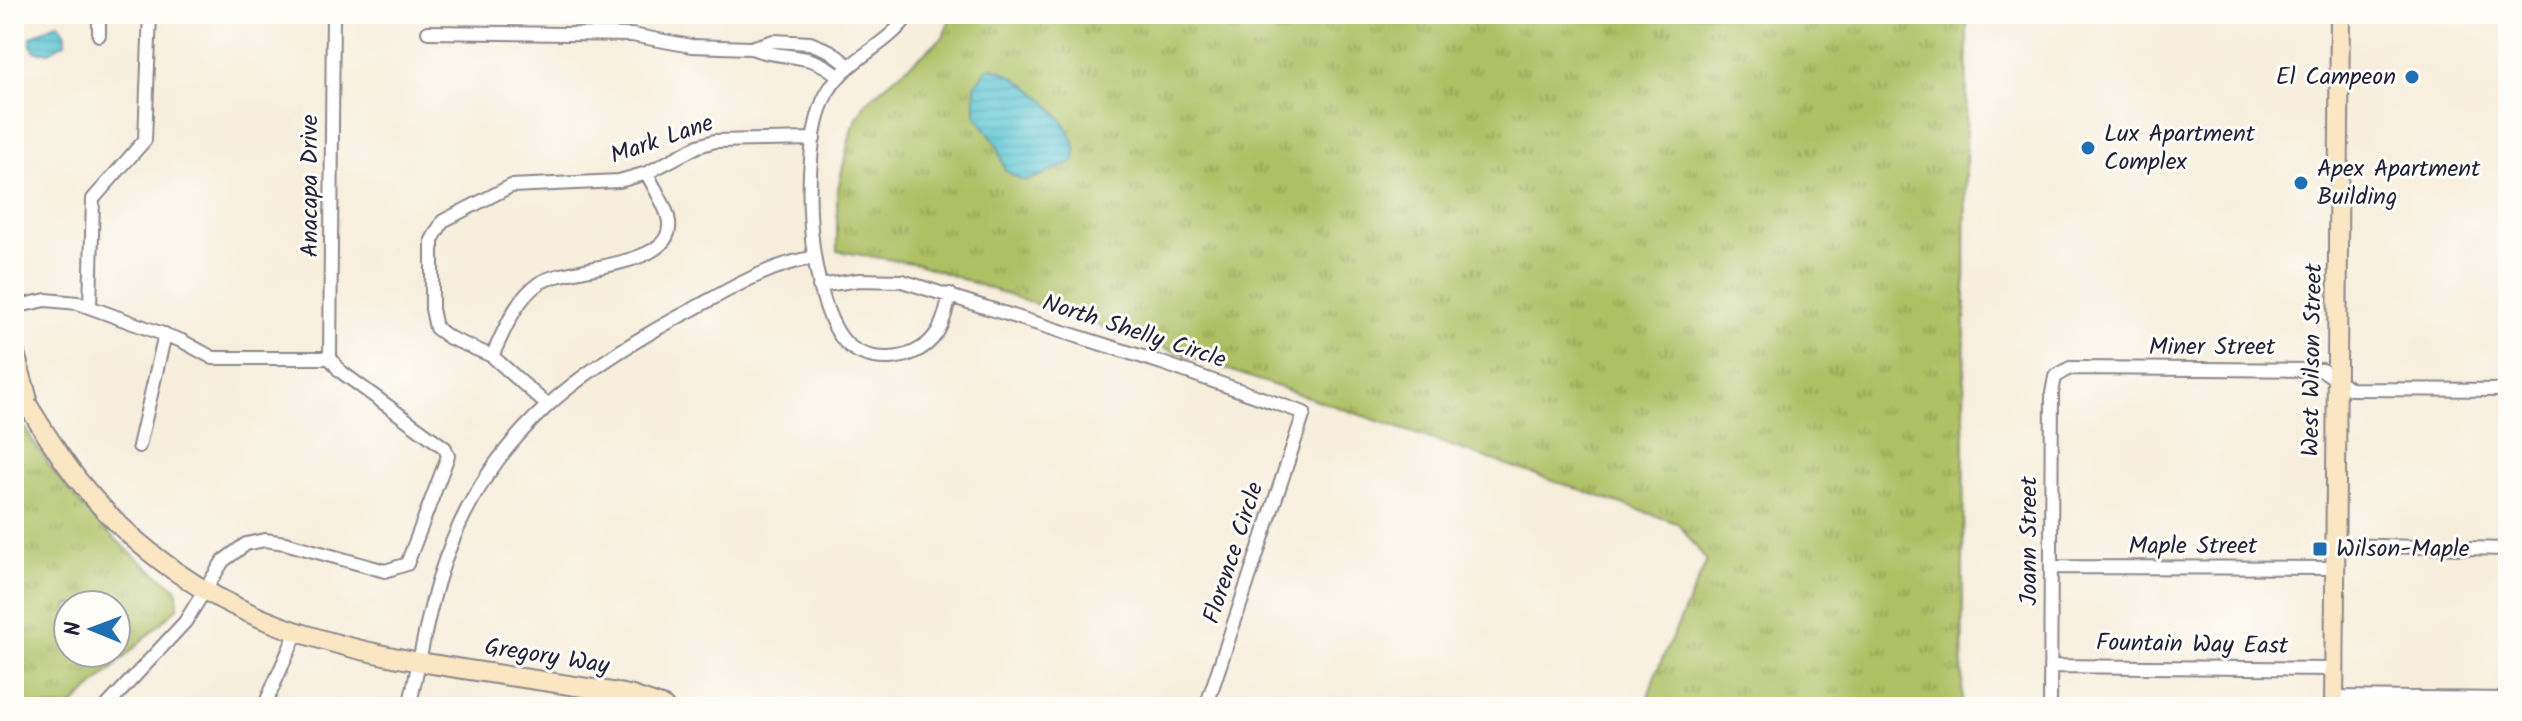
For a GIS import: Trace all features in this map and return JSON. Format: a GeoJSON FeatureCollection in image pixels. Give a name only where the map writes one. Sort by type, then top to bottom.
{"type":"FeatureCollection","features":[{"type":"Feature","properties":{"kind":"street"},"geometry":{"type":"LineString","coordinates":[[99,14],[99,35]]}},
{"type":"Feature","properties":{"kind":"street"},"geometry":{"type":"LineString","coordinates":[[90,306],[93,199],[145,140],[150,14]]}},
{"type":"Feature","properties":{"kind":"street","name":"Anacapa Drive"},"geometry":{"type":"LineString","coordinates":[[330,358],[333,14]]}},
{"type":"Feature","properties":{"kind":"street"},"geometry":{"type":"LineString","coordinates":[[909,14],[892,35],[848,65],[821,106],[814,139],[813,258],[831,321],[842,340],[867,356],[894,358],[922,348],[937,333],[950,294]]}},
{"type":"Feature","properties":{"kind":"street","name":"West Wilson Street"},"geometry":{"type":"LineString","coordinates":[[2334,702],[2340,14]]}},
{"type":"Feature","properties":{"kind":"street"},"geometry":{"type":"LineString","coordinates":[[428,32],[632,35],[691,46],[751,48],[774,41],[791,41],[819,45],[848,65]]}},
{"type":"Feature","properties":{"kind":"street"},"geometry":{"type":"LineString","coordinates":[[790,56],[791,41]]}},
{"type":"Feature","properties":{"kind":"street"},"geometry":{"type":"LineString","coordinates":[[751,48],[772,56],[813,58],[838,76]]}},
{"type":"Feature","properties":{"kind":"street","name":"Mark Lane"},"geometry":{"type":"LineString","coordinates":[[546,404],[492,356],[450,338],[436,328],[432,309],[432,240],[443,221],[511,186],[609,183],[647,173],[698,146],[715,141],[814,139]]}},
{"type":"Feature","properties":{"kind":"street"},"geometry":{"type":"LineString","coordinates":[[492,356],[516,308],[538,284],[563,273],[624,263],[659,247],[668,234],[668,218],[647,173]]}},
{"type":"Feature","properties":{"kind":"street"},"geometry":{"type":"LineString","coordinates":[[409,707],[451,542],[492,468],[546,404],[579,377],[641,338],[760,275],[813,258]]}},
{"type":"Feature","properties":{"kind":"street","name":"North Shelly Circle"},"geometry":{"type":"LineString","coordinates":[[819,286],[883,280],[950,294],[1304,413]]}},
{"type":"Feature","properties":{"kind":"street"},"geometry":{"type":"LineString","coordinates":[[14,307],[59,300],[90,306],[165,334],[213,358],[330,358],[340,371],[445,448],[448,456],[412,557],[399,569],[385,571],[285,543],[256,541],[233,551],[203,591],[185,622],[106,707]]}},
{"type":"Feature","properties":{"kind":"street"},"geometry":{"type":"LineString","coordinates":[[139,446],[165,334]]}},
{"type":"Feature","properties":{"kind":"street"},"geometry":{"type":"LineString","coordinates":[[14,350],[29,407]]}},
{"type":"Feature","properties":{"kind":"street","name":"Miner Street"},"geometry":{"type":"LineString","coordinates":[[2055,377],[2070,368],[2322,370],[2351,389],[2508,390]]}},
{"type":"Feature","properties":{"kind":"street","name":"Joann Street"},"geometry":{"type":"LineString","coordinates":[[2050,707],[2052,393],[2055,377]]}},
{"type":"Feature","properties":{"kind":"street","name":"Gregory Way"},"geometry":{"type":"LineString","coordinates":[[14,383],[61,456],[101,506],[148,549],[203,591],[296,634],[362,652],[629,695],[664,707]]}},
{"type":"Feature","properties":{"kind":"street","name":"Florence Circle"},"geometry":{"type":"LineString","coordinates":[[1206,707],[1304,413]]}},
{"type":"Feature","properties":{"kind":"street"},"geometry":{"type":"LineString","coordinates":[[2335,545],[2508,549]]}},
{"type":"Feature","properties":{"kind":"street","name":"Maple Street"},"geometry":{"type":"LineString","coordinates":[[2051,567],[2335,568]]}},
{"type":"Feature","properties":{"kind":"street"},"geometry":{"type":"LineString","coordinates":[[264,707],[296,634]]}},
{"type":"Feature","properties":{"kind":"street","name":"Fountain Way East"},"geometry":{"type":"LineString","coordinates":[[2050,666],[2334,669]]}},
{"type":"Feature","properties":{"kind":"street"},"geometry":{"type":"LineString","coordinates":[[2334,702],[2508,699]]}},
{"type":"Feature","properties":{"kind":"green space"},"geometry":{"type":"Polygon","coordinates":[[[952,14],[1967,14],[1962,707],[1645,707],[1655,675],[1707,561],[1677,523],[918,264],[837,251],[837,193],[852,127],[866,102],[943,37],[952,14]]]}},
{"type":"Feature","properties":{"kind":"green space"},"geometry":{"type":"Polygon","coordinates":[[[14,409],[48,463],[85,509],[127,549],[177,589],[178,607],[132,650],[132,589],[52,589],[52,669],[112,669],[71,707],[14,707],[14,409]]]}},
{"type":"Feature","properties":{"kind":"water"},"geometry":{"type":"Polygon","coordinates":[[[58,23],[66,34],[65,43],[49,52],[36,52],[31,46],[31,37],[58,23]]]}},
{"type":"Feature","properties":{"kind":"water"},"geometry":{"type":"Polygon","coordinates":[[[988,68],[1016,79],[1048,103],[1070,134],[1075,149],[1074,162],[1029,180],[1021,180],[1005,170],[997,145],[975,114],[975,85],[988,68]]]}},
{"type":"Feature","properties":{"kind":"place","name":"El Campeon"},"geometry":{"type":"Point","coordinates":[2412,77]}},
{"type":"Feature","properties":{"kind":"place","name":"Lux Apartment Complex"},"geometry":{"type":"Point","coordinates":[2088,148]}},
{"type":"Feature","properties":{"kind":"place","name":"Apex Apartment Building"},"geometry":{"type":"Point","coordinates":[2301,183]}},
{"type":"Feature","properties":{"kind":"place","name":"Wilson-Maple"},"geometry":{"type":"Point","coordinates":[2320,549]}}]}
